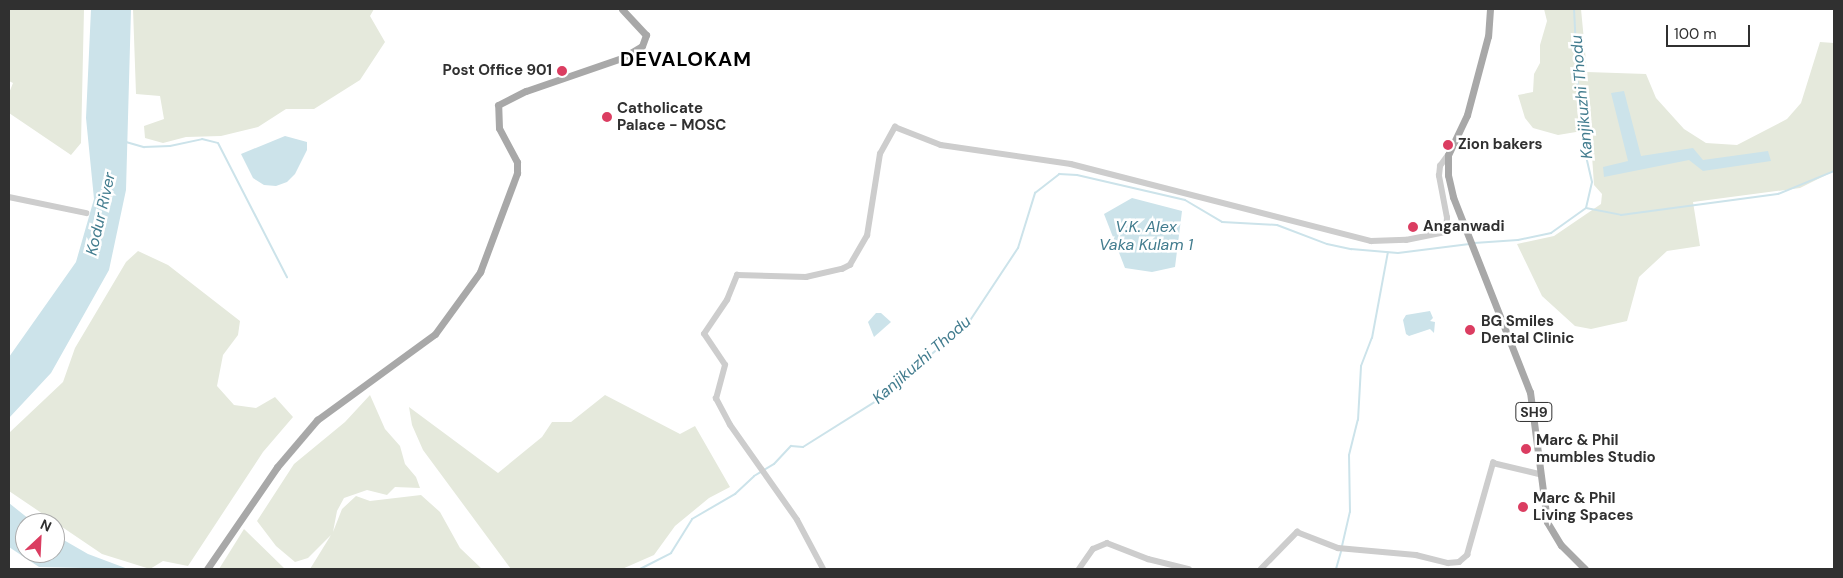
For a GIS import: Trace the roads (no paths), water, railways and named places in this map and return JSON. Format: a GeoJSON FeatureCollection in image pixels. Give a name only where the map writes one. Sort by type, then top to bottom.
{"type":"FeatureCollection","features":[{"type":"Feature","properties":{"kind":"main road"},"geometry":{"type":"LineString","coordinates":[[207,569],[277,467],[317,420],[435,334],[480,272],[517,173],[517,162],[499,128],[498,105],[526,91],[622,58],[645,40],[646,35],[622,9]]}},
{"type":"Feature","properties":{"kind":"main road"},"geometry":{"type":"LineString","coordinates":[[1448,155],[1468,115],[1488,36],[1490,9]]}},
{"type":"Feature","properties":{"kind":"main road","name":"SH9"},"geometry":{"type":"LineString","coordinates":[[1448,155],[1453,197],[1530,392],[1539,474],[1547,522],[1561,545],[1585,569]]}},
{"type":"Feature","properties":{"kind":"street"},"geometry":{"type":"LineString","coordinates":[[823,569],[801,526],[759,462],[730,425],[716,399],[725,365],[704,334],[727,300],[737,275],[806,277],[842,270],[850,265],[867,236],[880,154],[895,127],[941,145],[1072,164],[1372,241],[1406,240],[1446,232],[1447,218],[1439,176],[1440,166],[1448,155]]}},
{"type":"Feature","properties":{"kind":"street"},"geometry":{"type":"LineString","coordinates":[[9,197],[86,213]]}},
{"type":"Feature","properties":{"kind":"street"},"geometry":{"type":"LineString","coordinates":[[1261,569],[1297,532],[1338,548],[1416,555],[1448,563],[1459,562],[1467,555],[1493,464],[1539,474]]}},
{"type":"Feature","properties":{"kind":"street"},"geometry":{"type":"LineString","coordinates":[[1079,569],[1094,549],[1107,543],[1148,559],[1189,569]]}},
{"type":"Feature","properties":{"kind":"water","name":"Kodur River"},"geometry":{"type":"Polygon","coordinates":[[[91,9],[131,9],[126,190],[109,270],[51,373],[9,418],[9,357],[76,262],[94,199],[86,118],[91,9]]]}},
{"type":"Feature","properties":{"kind":"water"},"geometry":{"type":"Polygon","coordinates":[[[1624,91],[1641,156],[1693,148],[1703,160],[1768,151],[1771,161],[1703,171],[1689,160],[1604,177],[1603,167],[1628,161],[1611,93],[1624,91]]]}},
{"type":"Feature","properties":{"kind":"water"},"geometry":{"type":"Polygon","coordinates":[[[285,136],[307,142],[307,150],[295,174],[287,182],[276,186],[264,185],[253,178],[241,154],[285,136]]]}},
{"type":"Feature","properties":{"kind":"water","name":"V.K. Alex Vaka Kulam 1"},"geometry":{"type":"Polygon","coordinates":[[[1132,198],[1182,211],[1175,267],[1152,272],[1125,268],[1104,214],[1132,198]]]}},
{"type":"Feature","properties":{"kind":"water"},"geometry":{"type":"Polygon","coordinates":[[[1430,311],[1433,318],[1430,321],[1435,322],[1434,333],[1430,329],[1409,336],[1406,334],[1403,320],[1406,315],[1430,311]]]}},
{"type":"Feature","properties":{"kind":"water"},"geometry":{"type":"Polygon","coordinates":[[[876,313],[881,313],[891,322],[874,337],[868,322],[876,313]]]}},
{"type":"Feature","properties":{"kind":"water"},"geometry":{"type":"Polygon","coordinates":[[[9,503],[22,513],[15,513],[15,551],[9,547],[9,503]]]}},
{"type":"Feature","properties":{"kind":"water"},"geometry":{"type":"Polygon","coordinates":[[[65,541],[88,554],[128,569],[39,567],[33,563],[65,563],[65,541]]]}},
{"type":"Feature","properties":{"kind":"waterway","name":"Kanjikuzhi Thodu"},"geometry":{"type":"LineString","coordinates":[[1474,243],[1518,240],[1551,233],[1586,208],[1592,182],[1586,157],[1578,90],[1574,9]]}},
{"type":"Feature","properties":{"kind":"waterway"},"geometry":{"type":"LineString","coordinates":[[126,142],[144,147],[170,146],[202,139],[218,143],[287,277]]}},
{"type":"Feature","properties":{"kind":"waterway"},"geometry":{"type":"LineString","coordinates":[[1586,208],[1621,215],[1778,194],[1834,171]]}},
{"type":"Feature","properties":{"kind":"waterway","name":"Kanjikuzhi Thodu"},"geometry":{"type":"LineString","coordinates":[[640,569],[671,553],[692,519],[735,494],[754,476],[774,464],[791,446],[803,447],[878,400],[969,322],[1018,248],[1035,193],[1059,174],[1077,175],[1185,200],[1222,222],[1277,225],[1327,244],[1351,249],[1398,253],[1469,244]]}},
{"type":"Feature","properties":{"kind":"waterway"},"geometry":{"type":"LineString","coordinates":[[1342,546],[1350,512],[1349,455],[1358,420],[1361,366],[1372,338],[1388,252]]}},
{"type":"Feature","properties":{"kind":"waterway"},"geometry":{"type":"LineString","coordinates":[[1336,569],[1341,551]]}},
{"type":"Feature","properties":{"kind":"place","name":"Post Office 901"},"geometry":{"type":"Point","coordinates":[562,71]}},
{"type":"Feature","properties":{"kind":"place","name":"Catholicate Palace - MOSC"},"geometry":{"type":"Point","coordinates":[607,117]}},
{"type":"Feature","properties":{"kind":"place","name":"Zion bakers"},"geometry":{"type":"Point","coordinates":[1448,145]}},
{"type":"Feature","properties":{"kind":"place","name":"Anganwadi"},"geometry":{"type":"Point","coordinates":[1413,227]}},
{"type":"Feature","properties":{"kind":"place","name":"BG Smiles Dental Clinic"},"geometry":{"type":"Point","coordinates":[1470,330]}},
{"type":"Feature","properties":{"kind":"place","name":"Marc & Phil mumbles Studio"},"geometry":{"type":"Point","coordinates":[1526,449]}},
{"type":"Feature","properties":{"kind":"place","name":"Marc & Phil Living Spaces"},"geometry":{"type":"Point","coordinates":[1523,507]}},
{"type":"Feature","properties":{"kind":"district","name":"DEVALOKAM"},"geometry":{"type":"Point","coordinates":[686,59]}}]}
